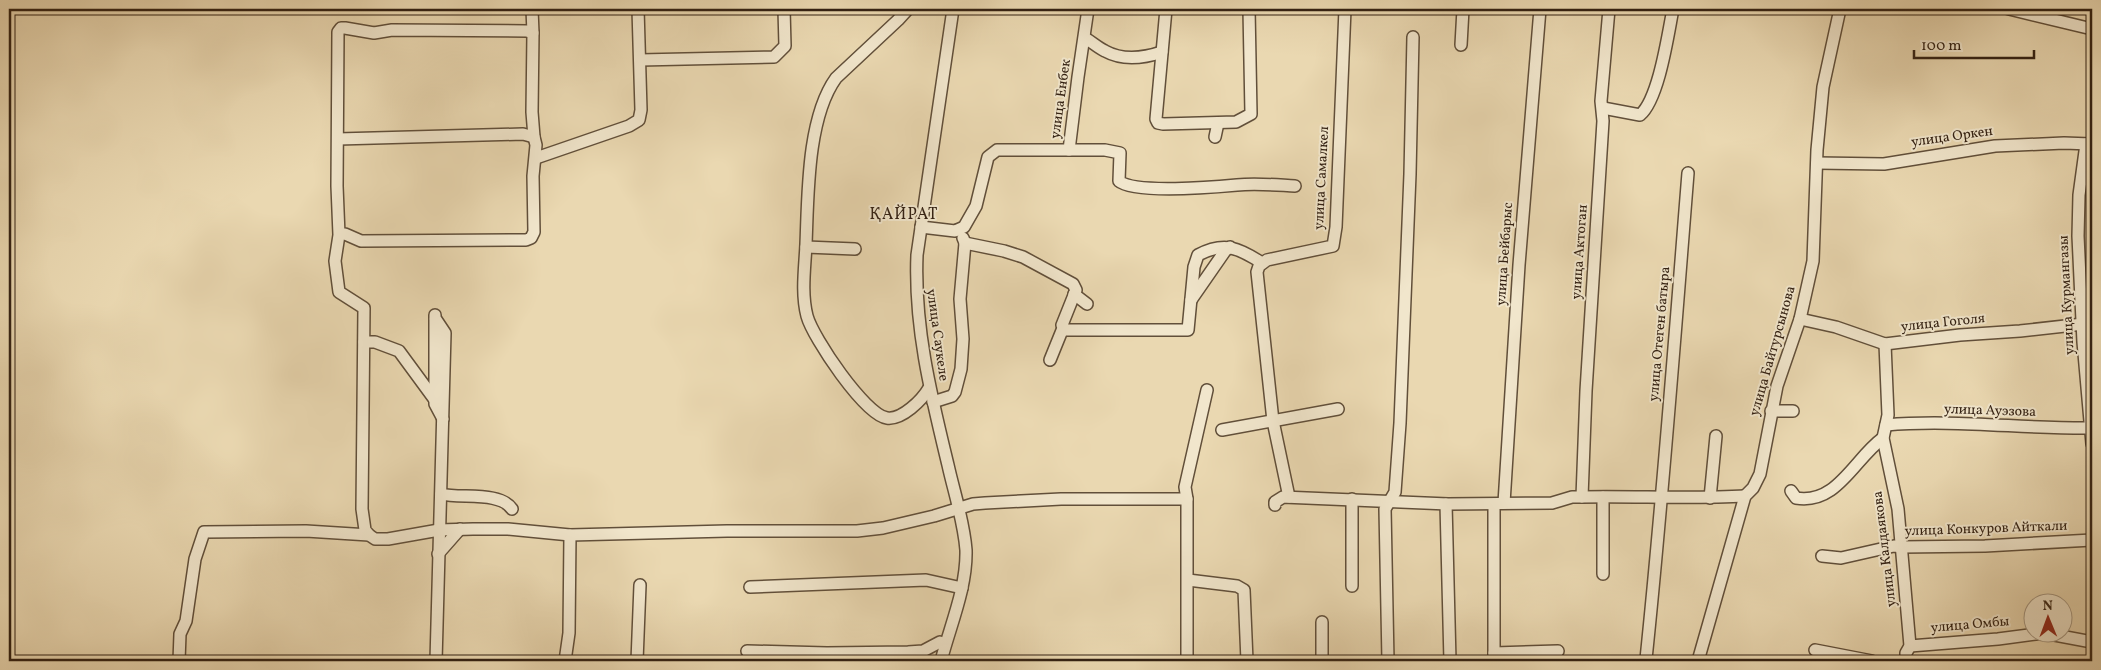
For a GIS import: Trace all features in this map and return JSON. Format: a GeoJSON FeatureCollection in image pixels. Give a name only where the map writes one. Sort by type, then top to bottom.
{"type":"FeatureCollection","features":[{"type":"Feature","properties":{"kind":"street"},"geometry":{"type":"LineString","coordinates":[[339,235],[345,234],[361,241],[526,240],[531,238],[534,232],[533,176],[536,158],[532,9]]}},
{"type":"Feature","properties":{"kind":"street"},"geometry":{"type":"LineString","coordinates":[[536,158],[629,126],[639,120],[641,110],[638,9]]}},
{"type":"Feature","properties":{"kind":"street"},"geometry":{"type":"LineString","coordinates":[[640,60],[774,57],[784,46],[784,9]]}},
{"type":"Feature","properties":{"kind":"street"},"geometry":{"type":"LineString","coordinates":[[908,9],[836,78],[829,88],[821,108],[809,176],[804,292],[807,317],[827,352],[850,386],[869,409],[878,416],[890,418],[898,416],[922,397],[929,388]]}},
{"type":"Feature","properties":{"kind":"street","name":"улица Саукеле"},"geometry":{"type":"LineString","coordinates":[[941,661],[962,588],[966,549],[929,388],[918,325],[915,288],[917,255],[953,9]]}},
{"type":"Feature","properties":{"kind":"street","name":"улица Енбек"},"geometry":{"type":"LineString","coordinates":[[959,230],[968,222],[976,206],[988,157],[992,153],[997,150],[1069,150],[1088,9]]}},
{"type":"Feature","properties":{"kind":"street"},"geometry":{"type":"LineString","coordinates":[[1166,9],[1156,122],[1163,124],[1236,122],[1251,114],[1249,9]]}},
{"type":"Feature","properties":{"kind":"street","name":"улица Самалкел"},"geometry":{"type":"LineString","coordinates":[[1262,263],[1274,258],[1333,246],[1336,227],[1345,9]]}},
{"type":"Feature","properties":{"kind":"street"},"geometry":{"type":"LineString","coordinates":[[1461,44],[1463,9]]}},
{"type":"Feature","properties":{"kind":"street","name":"улица Бейбарыс"},"geometry":{"type":"LineString","coordinates":[[1494,657],[1499,503],[1540,9]]}},
{"type":"Feature","properties":{"kind":"street","name":"улица Актоган"},"geometry":{"type":"LineString","coordinates":[[1582,497],[1586,391],[1603,108],[1601,101],[1609,9]]}},
{"type":"Feature","properties":{"kind":"street"},"geometry":{"type":"LineString","coordinates":[[1603,108],[1640,115],[1645,111],[1658,79],[1673,9]]}},
{"type":"Feature","properties":{"kind":"street","name":"улица Байтурсынова"},"geometry":{"type":"LineString","coordinates":[[1698,661],[1745,496],[1753,488],[1760,474],[1777,386],[1800,319],[1813,261],[1817,163],[1823,87],[1840,9]]}},
{"type":"Feature","properties":{"kind":"street"},"geometry":{"type":"LineString","coordinates":[[2009,9],[2092,29]]}},
{"type":"Feature","properties":{"kind":"street"},"geometry":{"type":"LineString","coordinates":[[533,33],[527,31],[392,30],[374,32],[341,28],[338,32],[339,235],[335,261],[339,292],[364,308],[362,509],[364,530],[369,535],[375,538],[388,539],[439,530],[460,529],[508,529],[570,535],[718,531],[857,531],[882,528],[934,516],[958,508],[985,503],[1052,500],[1187,499]]}},
{"type":"Feature","properties":{"kind":"street"},"geometry":{"type":"LineString","coordinates":[[1388,661],[1385,509],[1395,492],[1400,423],[1410,183],[1412,37]]}},
{"type":"Feature","properties":{"kind":"street"},"geometry":{"type":"LineString","coordinates":[[1085,38],[1105,52],[1122,58],[1150,56],[1162,52]]}},
{"type":"Feature","properties":{"kind":"street"},"geometry":{"type":"LineString","coordinates":[[1215,137],[1218,122]]}},
{"type":"Feature","properties":{"kind":"street","name":"улица Курмангазы"},"geometry":{"type":"LineString","coordinates":[[2092,132],[2079,195],[2078,236],[2088,324],[2092,444]]}},
{"type":"Feature","properties":{"kind":"street"},"geometry":{"type":"LineString","coordinates":[[338,139],[523,134],[535,141],[541,153],[547,153]]}},
{"type":"Feature","properties":{"kind":"street","name":"улица Оркен"},"geometry":{"type":"LineString","coordinates":[[1817,163],[1884,164],[1995,146],[2064,143],[2090,144]]}},
{"type":"Feature","properties":{"kind":"street"},"geometry":{"type":"LineString","coordinates":[[1069,150],[1120,152],[1119,180],[1132,186],[1157,188],[1225,187],[1248,184],[1295,186]]}},
{"type":"Feature","properties":{"kind":"street","name":"улица Отеген батыра"},"geometry":{"type":"LineString","coordinates":[[1643,661],[1646,659],[1678,321],[1688,173]]}},
{"type":"Feature","properties":{"kind":"street"},"geometry":{"type":"LineString","coordinates":[[921,227],[959,230],[965,243],[960,299],[963,339],[961,369],[955,392],[952,396],[933,402]]}},
{"type":"Feature","properties":{"kind":"street"},"geometry":{"type":"LineString","coordinates":[[965,243],[1023,257],[1076,287],[1063,328],[1050,360]]}},
{"type":"Feature","properties":{"kind":"street"},"geometry":{"type":"LineString","coordinates":[[806,247],[855,250]]}},
{"type":"Feature","properties":{"kind":"street"},"geometry":{"type":"LineString","coordinates":[[1191,300],[1225,251],[1230,247]]}},
{"type":"Feature","properties":{"kind":"street"},"geometry":{"type":"LineString","coordinates":[[1063,328],[1065,330],[1188,330],[1194,267],[1198,256],[1208,250],[1235,247],[1262,263],[1259,266],[1258,272],[1273,421],[1289,497]]}},
{"type":"Feature","properties":{"kind":"street"},"geometry":{"type":"LineString","coordinates":[[1074,294],[1086,304]]}},
{"type":"Feature","properties":{"kind":"street"},"geometry":{"type":"LineString","coordinates":[[436,661],[438,554],[444,420],[445,333],[435,317],[435,400],[437,410],[444,420]]}},
{"type":"Feature","properties":{"kind":"street","name":"улица Гоголя"},"geometry":{"type":"LineString","coordinates":[[1800,319],[1836,327],[1885,344],[1960,334],[2020,332],[2088,324]]}},
{"type":"Feature","properties":{"kind":"street"},"geometry":{"type":"LineString","coordinates":[[364,342],[375,342],[400,351],[435,400]]}},
{"type":"Feature","properties":{"kind":"street","name":"улица Калдаякова"},"geometry":{"type":"LineString","coordinates":[[1885,344],[1888,415],[1883,438],[1898,509],[1902,547],[1910,646],[1906,652],[1906,661]]}},
{"type":"Feature","properties":{"kind":"street"},"geometry":{"type":"LineString","coordinates":[[1186,661],[1188,580],[1187,499],[1185,487],[1207,390]]}},
{"type":"Feature","properties":{"kind":"street"},"geometry":{"type":"LineString","coordinates":[[1222,430],[1338,409]]}},
{"type":"Feature","properties":{"kind":"street"},"geometry":{"type":"LineString","coordinates":[[1771,411],[1794,411]]}},
{"type":"Feature","properties":{"kind":"street","name":"улица Ауэзова"},"geometry":{"type":"LineString","coordinates":[[1886,426],[1957,423],[2031,428],[2092,428]]}},
{"type":"Feature","properties":{"kind":"street"},"geometry":{"type":"LineString","coordinates":[[1710,498],[1716,436]]}},
{"type":"Feature","properties":{"kind":"street"},"geometry":{"type":"LineString","coordinates":[[1791,491],[1796,498],[1804,499],[1817,498],[1831,492],[1874,445],[1883,438]]}},
{"type":"Feature","properties":{"kind":"street"},"geometry":{"type":"LineString","coordinates":[[441,494],[463,498],[494,498],[508,504],[512,509]]}},
{"type":"Feature","properties":{"kind":"street"},"geometry":{"type":"LineString","coordinates":[[1275,505],[1278,499],[1289,497],[1446,504],[1552,503],[1572,497],[1661,496],[1710,498],[1745,496]]}},
{"type":"Feature","properties":{"kind":"street"},"geometry":{"type":"LineString","coordinates":[[1603,497],[1603,574]]}},
{"type":"Feature","properties":{"kind":"street"},"geometry":{"type":"LineString","coordinates":[[1352,499],[1352,586]]}},
{"type":"Feature","properties":{"kind":"street"},"geometry":{"type":"LineString","coordinates":[[1446,504],[1450,661]]}},
{"type":"Feature","properties":{"kind":"street"},"geometry":{"type":"LineString","coordinates":[[438,554],[460,529]]}},
{"type":"Feature","properties":{"kind":"street"},"geometry":{"type":"LineString","coordinates":[[179,661],[180,634],[186,621],[195,559],[204,532],[306,531],[369,535]]}},
{"type":"Feature","properties":{"kind":"street"},"geometry":{"type":"LineString","coordinates":[[565,661],[569,633],[570,535]]}},
{"type":"Feature","properties":{"kind":"street","name":"улица Конкуров Айткали"},"geometry":{"type":"LineString","coordinates":[[1822,556],[1841,558],[1894,546],[1985,546],[2092,540]]}},
{"type":"Feature","properties":{"kind":"street"},"geometry":{"type":"LineString","coordinates":[[750,586],[926,580],[962,588]]}},
{"type":"Feature","properties":{"kind":"street"},"geometry":{"type":"LineString","coordinates":[[1188,580],[1237,586],[1244,590],[1247,661]]}},
{"type":"Feature","properties":{"kind":"street"},"geometry":{"type":"LineString","coordinates":[[637,661],[640,585]]}},
{"type":"Feature","properties":{"kind":"street"},"geometry":{"type":"LineString","coordinates":[[1322,622],[1322,661]]}},
{"type":"Feature","properties":{"kind":"street","name":"улица Омбы"},"geometry":{"type":"LineString","coordinates":[[1910,646],[1998,639],[2044,633],[2092,642]]}},
{"type":"Feature","properties":{"kind":"street"},"geometry":{"type":"LineString","coordinates":[[747,650],[827,653],[908,652],[922,651],[940,642],[946,644]]}},
{"type":"Feature","properties":{"kind":"street"},"geometry":{"type":"LineString","coordinates":[[1815,650],[1872,661]]}},
{"type":"Feature","properties":{"kind":"street"},"geometry":{"type":"LineString","coordinates":[[1494,657],[1558,651]]}},
{"type":"Feature","properties":{"kind":"district","name":"ҚАЙРАТ"},"geometry":{"type":"Point","coordinates":[904,215]}}]}
